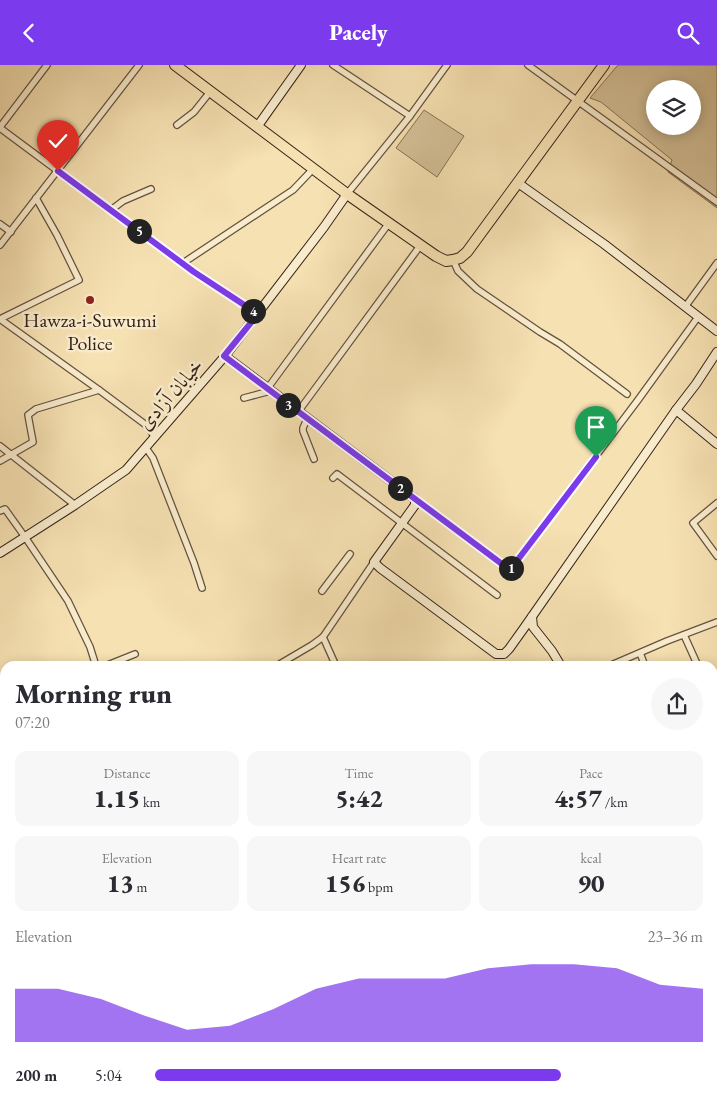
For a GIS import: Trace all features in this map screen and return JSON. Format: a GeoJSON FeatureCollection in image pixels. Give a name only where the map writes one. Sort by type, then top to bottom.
{"type":"FeatureCollection","features":[{"type":"Feature","properties":{"kind":"highway"},"geometry":{"type":"LineString","coordinates":[[174,65],[347,194],[420,246],[446,261],[460,258],[467,252],[604,65]]}},
{"type":"Feature","properties":{"kind":"street"},"geometry":{"type":"LineString","coordinates":[[47,65],[0,127],[183,263],[258,314]]}},
{"type":"Feature","properties":{"kind":"street"},"geometry":{"type":"LineString","coordinates":[[0,245],[139,65]]}},
{"type":"Feature","properties":{"kind":"street"},"geometry":{"type":"LineString","coordinates":[[257,127],[301,65]]}},
{"type":"Feature","properties":{"kind":"street"},"geometry":{"type":"LineString","coordinates":[[333,65],[410,116]]}},
{"type":"Feature","properties":{"kind":"street"},"geometry":{"type":"LineString","coordinates":[[347,194],[410,116],[447,65]]}},
{"type":"Feature","properties":{"kind":"street"},"geometry":{"type":"LineString","coordinates":[[528,65],[717,202]]}},
{"type":"Feature","properties":{"kind":"street"},"geometry":{"type":"LineString","coordinates":[[177,125],[194,111],[210,92]]}},
{"type":"Feature","properties":{"kind":"street"},"geometry":{"type":"LineString","coordinates":[[183,263],[293,190],[313,169]]}},
{"type":"Feature","properties":{"kind":"street"},"geometry":{"type":"LineString","coordinates":[[518,183],[604,244],[717,331]]}},
{"type":"Feature","properties":{"kind":"street"},"geometry":{"type":"LineString","coordinates":[[110,210],[123,201],[152,189]]}},
{"type":"Feature","properties":{"kind":"street","name":"خیابان آزادی"},"geometry":{"type":"LineString","coordinates":[[0,553],[126,470],[258,314],[347,194]]}},
{"type":"Feature","properties":{"kind":"street"},"geometry":{"type":"LineString","coordinates":[[36,198],[79,280],[0,319],[99,389],[146,425],[155,437]]}},
{"type":"Feature","properties":{"kind":"street"},"geometry":{"type":"LineString","coordinates":[[244,397],[268,390],[389,223]]}},
{"type":"Feature","properties":{"kind":"street"},"geometry":{"type":"LineString","coordinates":[[0,224],[10,232]]}},
{"type":"Feature","properties":{"kind":"street"},"geometry":{"type":"LineString","coordinates":[[298,412],[420,246]]}},
{"type":"Feature","properties":{"kind":"street"},"geometry":{"type":"LineString","coordinates":[[453,260],[458,271],[477,289],[560,344],[627,393]]}},
{"type":"Feature","properties":{"kind":"street"},"geometry":{"type":"LineString","coordinates":[[685,307],[717,263]]}},
{"type":"Feature","properties":{"kind":"street"},"geometry":{"type":"LineString","coordinates":[[224,356],[510,570],[698,317]]}},
{"type":"Feature","properties":{"kind":"street"},"geometry":{"type":"LineString","coordinates":[[374,562],[496,653],[504,654],[696,384],[717,351]]}},
{"type":"Feature","properties":{"kind":"street"},"geometry":{"type":"LineString","coordinates":[[0,461],[33,442],[28,415],[36,409],[99,389]]}},
{"type":"Feature","properties":{"kind":"street"},"geometry":{"type":"LineString","coordinates":[[676,410],[717,444]]}},
{"type":"Feature","properties":{"kind":"street"},"geometry":{"type":"LineString","coordinates":[[307,419],[303,431],[314,459]]}},
{"type":"Feature","properties":{"kind":"street"},"geometry":{"type":"LineString","coordinates":[[0,446],[75,505]]}},
{"type":"Feature","properties":{"kind":"street"},"geometry":{"type":"LineString","coordinates":[[146,447],[153,458],[202,588]]}},
{"type":"Feature","properties":{"kind":"street"},"geometry":{"type":"LineString","coordinates":[[333,477],[337,474],[497,595]]}},
{"type":"Feature","properties":{"kind":"street"},"geometry":{"type":"LineString","coordinates":[[286,661],[323,637],[415,505],[415,499]]}},
{"type":"Feature","properties":{"kind":"street"},"geometry":{"type":"LineString","coordinates":[[717,512],[715,505],[693,523],[717,556]]}},
{"type":"Feature","properties":{"kind":"street"},"geometry":{"type":"LineString","coordinates":[[0,511],[5,509],[68,601],[90,647],[94,661]]}},
{"type":"Feature","properties":{"kind":"street"},"geometry":{"type":"LineString","coordinates":[[322,591],[350,554]]}},
{"type":"Feature","properties":{"kind":"street"},"geometry":{"type":"LineString","coordinates":[[532,617],[533,627],[559,661]]}},
{"type":"Feature","properties":{"kind":"street"},"geometry":{"type":"LineString","coordinates":[[621,661],[717,622]]}},
{"type":"Feature","properties":{"kind":"street"},"geometry":{"type":"LineString","coordinates":[[524,628],[533,627]]}},
{"type":"Feature","properties":{"kind":"street"},"geometry":{"type":"LineString","coordinates":[[684,635],[696,661]]}},
{"type":"Feature","properties":{"kind":"street"},"geometry":{"type":"LineString","coordinates":[[323,637],[334,661]]}},
{"type":"Feature","properties":{"kind":"street"},"geometry":{"type":"LineString","coordinates":[[640,653],[644,661]]}},
{"type":"Feature","properties":{"kind":"street"},"geometry":{"type":"LineString","coordinates":[[118,661],[135,654]]}},
{"type":"Feature","properties":{"kind":"shaded area"},"geometry":{"type":"Polygon","coordinates":[[[618,65],[717,65],[717,208],[668,172],[672,160],[601,102],[590,98],[618,65]]]}},
{"type":"Feature","properties":{"kind":"shaded area"},"geometry":{"type":"Polygon","coordinates":[[[424,110],[464,136],[437,177],[396,148],[424,110]]]}},
{"type":"Feature","properties":{"kind":"place","name":"Hawza-i-Suwumi Police"},"geometry":{"type":"Point","coordinates":[90,300]}},
{"type":"Feature","properties":{"kind":"route"},"geometry":{"type":"LineString","coordinates":[[58,171],[194,272],[258,314],[224,356],[510,570],[596,457]]}}]}
